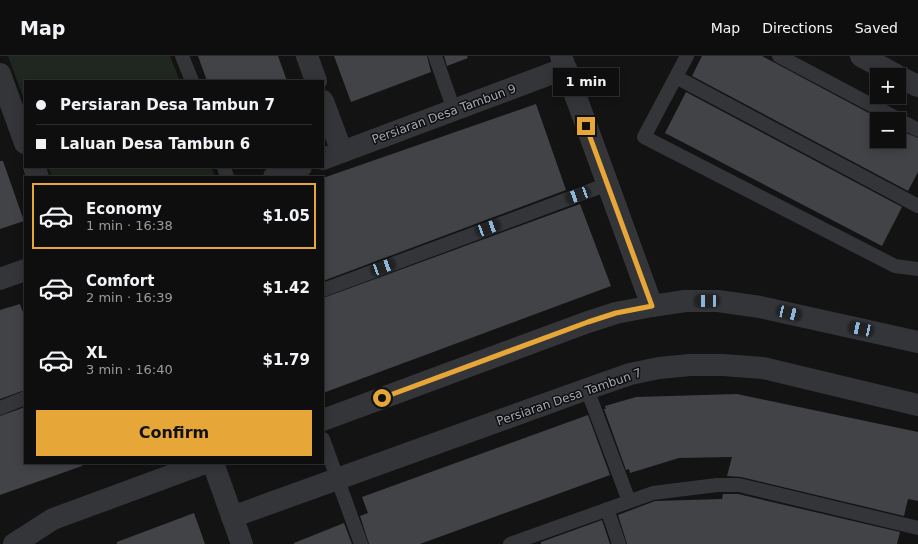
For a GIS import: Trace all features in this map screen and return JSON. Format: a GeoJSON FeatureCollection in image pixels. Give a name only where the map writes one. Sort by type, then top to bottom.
{"type":"FeatureCollection","features":[{"type":"Feature","properties":{"kind":"street"},"geometry":{"type":"LineString","coordinates":[[307,56],[316,80]]}},
{"type":"Feature","properties":{"kind":"street"},"geometry":{"type":"LineString","coordinates":[[862,56],[883,68]]}},
{"type":"Feature","properties":{"kind":"street"},"geometry":{"type":"LineString","coordinates":[[563,62],[652,306]]}},
{"type":"Feature","properties":{"kind":"street","name":"Persiaran Desa Tambun 9"},"geometry":{"type":"LineString","coordinates":[[332,155],[454,110],[563,62]]}},
{"type":"Feature","properties":{"kind":"street"},"geometry":{"type":"LineString","coordinates":[[0,74],[24,140]]}},
{"type":"Feature","properties":{"kind":"street"},"geometry":{"type":"LineString","coordinates":[[906,80],[918,86]]}},
{"type":"Feature","properties":{"kind":"street"},"geometry":{"type":"LineString","coordinates":[[324,107],[332,155]]}},
{"type":"Feature","properties":{"kind":"street"},"geometry":{"type":"LineString","coordinates":[[277,176],[298,168]]}},
{"type":"Feature","properties":{"kind":"street"},"geometry":{"type":"LineString","coordinates":[[0,279],[24,270]]}},
{"type":"Feature","properties":{"kind":"street"},"geometry":{"type":"LineString","coordinates":[[324,420],[588,322],[616,313],[685,301],[718,301],[760,307],[918,342]]}},
{"type":"Feature","properties":{"kind":"street","name":"Persiaran Desa Tambun 7"},"geometry":{"type":"LineString","coordinates":[[232,517],[587,389],[630,374],[659,368],[690,365],[723,365],[762,368],[918,405]]}},
{"type":"Feature","properties":{"kind":"street"},"geometry":{"type":"LineString","coordinates":[[14,544],[53,519],[202,464]]}},
{"type":"Feature","properties":{"kind":"street"},"geometry":{"type":"LineString","coordinates":[[213,464],[242,544]]}},
{"type":"Feature","properties":{"kind":"lane"},"geometry":{"type":"LineString","coordinates":[[182,56],[192,80]]}},
{"type":"Feature","properties":{"kind":"lane"},"geometry":{"type":"LineString","coordinates":[[435,56],[454,110]]}},
{"type":"Feature","properties":{"kind":"lane"},"geometry":{"type":"LineString","coordinates":[[687,56],[644,137],[895,266],[918,269]]}},
{"type":"Feature","properties":{"kind":"lane"},"geometry":{"type":"LineString","coordinates":[[779,56],[885,112]]}},
{"type":"Feature","properties":{"kind":"lane"},"geometry":{"type":"LineString","coordinates":[[676,77],[918,206]]}},
{"type":"Feature","properties":{"kind":"lane"},"geometry":{"type":"LineString","coordinates":[[906,123],[918,130]]}},
{"type":"Feature","properties":{"kind":"lane"},"geometry":{"type":"LineString","coordinates":[[324,290],[608,184]]}},
{"type":"Feature","properties":{"kind":"lane"},"geometry":{"type":"LineString","coordinates":[[587,389],[629,501]]}},
{"type":"Feature","properties":{"kind":"lane"},"geometry":{"type":"LineString","coordinates":[[0,408],[24,398]]}},
{"type":"Feature","properties":{"kind":"lane"},"geometry":{"type":"LineString","coordinates":[[324,442],[361,544]]}},
{"type":"Feature","properties":{"kind":"lane"},"geometry":{"type":"LineString","coordinates":[[510,544],[653,493],[672,489],[716,485],[739,485],[918,528]]}},
{"type":"Feature","properties":{"kind":"lane"},"geometry":{"type":"LineString","coordinates":[[607,509],[619,544]]}},
{"type":"Feature","properties":{"kind":"shaded area"},"geometry":{"type":"Polygon","coordinates":[[[8,56],[170,56],[180,80],[24,80],[24,99],[8,56]]]}},
{"type":"Feature","properties":{"kind":"shaded area"},"geometry":{"type":"Polygon","coordinates":[[[48,168],[211,168],[215,176],[52,176],[48,168]]]}},
{"type":"Feature","properties":{"kind":"building"},"geometry":{"type":"Polygon","coordinates":[[[198,56],[278,56],[287,80],[207,80],[198,56]]]}},
{"type":"Feature","properties":{"kind":"building"},"geometry":{"type":"Polygon","coordinates":[[[334,56],[427,56],[431,72],[351,102],[334,56]]]}},
{"type":"Feature","properties":{"kind":"building"},"geometry":{"type":"Polygon","coordinates":[[[444,56],[467,56],[468,58],[447,66],[444,56]]]}},
{"type":"Feature","properties":{"kind":"building"},"geometry":{"type":"Polygon","coordinates":[[[702,56],[762,56],[870,114],[870,148],[906,148],[906,133],[918,138],[918,172],[908,191],[692,76],[702,56]]]}},
{"type":"Feature","properties":{"kind":"building"},"geometry":{"type":"Polygon","coordinates":[[[686,92],[902,207],[882,246],[665,133],[686,92]]]}},
{"type":"Feature","properties":{"kind":"building"},"geometry":{"type":"Polygon","coordinates":[[[536,104],[566,190],[324,281],[324,178],[536,104]]]}},
{"type":"Feature","properties":{"kind":"building"},"geometry":{"type":"Polygon","coordinates":[[[0,161],[3,161],[24,221],[0,229],[0,161]]]}},
{"type":"Feature","properties":{"kind":"building"},"geometry":{"type":"Polygon","coordinates":[[[580,204],[611,286],[324,393],[324,298],[580,204]]]}},
{"type":"Feature","properties":{"kind":"building"},"geometry":{"type":"Polygon","coordinates":[[[20,304],[24,315],[24,390],[0,399],[0,310],[20,304]]]}},
{"type":"Feature","properties":{"kind":"building"},"geometry":{"type":"Polygon","coordinates":[[[737,394],[918,432],[918,501],[908,499],[904,516],[741,477],[727,476],[732,457],[679,458],[630,473],[629,469],[626,470],[604,409],[606,409],[605,406],[636,397],[737,394]]]}},
{"type":"Feature","properties":{"kind":"building"},"geometry":{"type":"Polygon","coordinates":[[[24,407],[24,464],[81,464],[82,466],[0,495],[0,416],[24,407]]]}},
{"type":"Feature","properties":{"kind":"building"},"geometry":{"type":"Polygon","coordinates":[[[588,415],[610,475],[420,544],[369,544],[360,516],[368,513],[362,497],[588,415]]]}},
{"type":"Feature","properties":{"kind":"building"},"geometry":{"type":"Polygon","coordinates":[[[723,494],[738,494],[900,532],[897,544],[627,544],[618,515],[655,501],[722,499],[723,494]]]}},
{"type":"Feature","properties":{"kind":"building"},"geometry":{"type":"Polygon","coordinates":[[[194,513],[205,544],[117,544],[117,542],[194,513]]]}},
{"type":"Feature","properties":{"kind":"building"},"geometry":{"type":"Polygon","coordinates":[[[602,520],[610,544],[541,544],[541,542],[602,520]]]}},
{"type":"Feature","properties":{"kind":"building"},"geometry":{"type":"Polygon","coordinates":[[[344,523],[352,544],[294,544],[294,543],[344,523]]]}},
{"type":"Feature","properties":{"kind":"route"},"geometry":{"type":"LineString","coordinates":[[382,398],[588,322],[616,313],[652,306],[586,126]]}}]}
